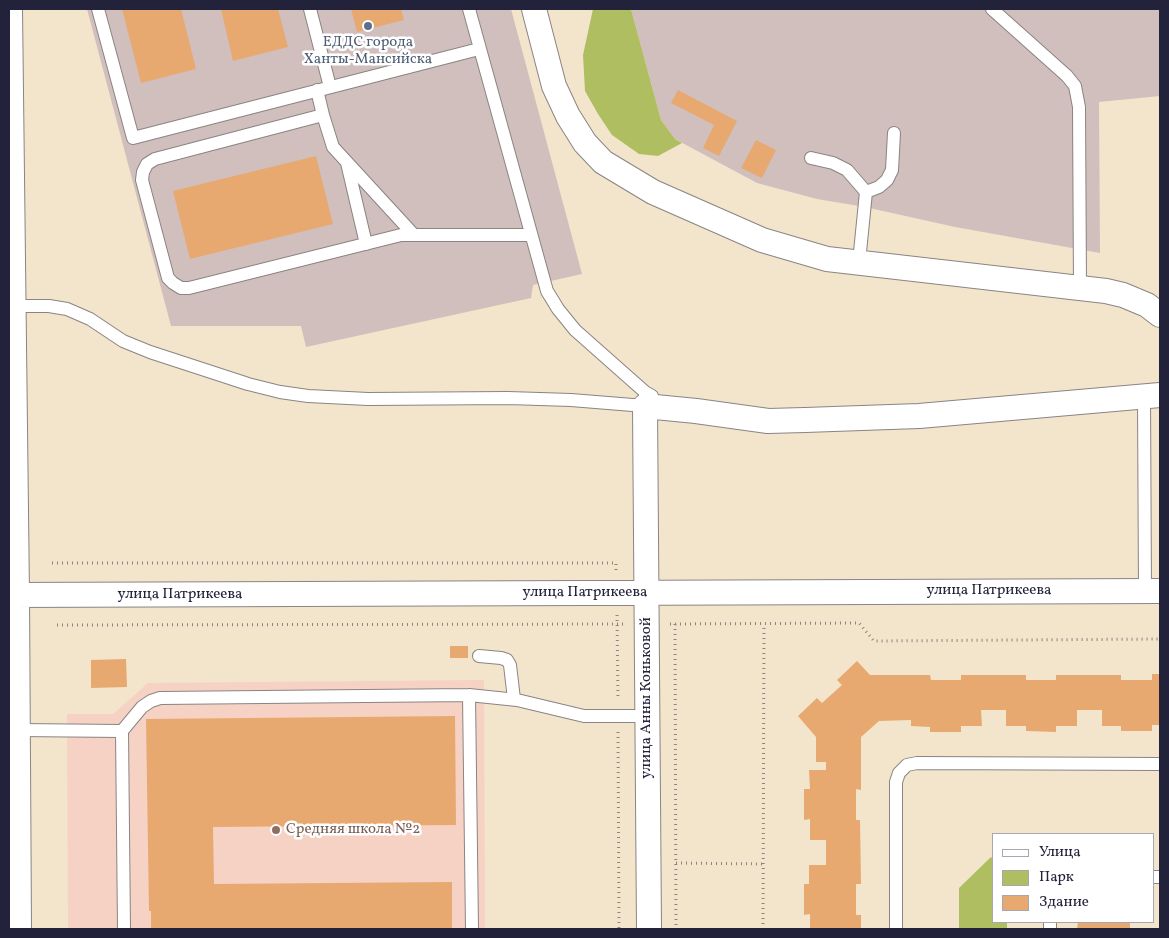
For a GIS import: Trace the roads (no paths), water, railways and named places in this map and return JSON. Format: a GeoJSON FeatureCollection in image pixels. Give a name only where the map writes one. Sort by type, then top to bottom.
{"type":"FeatureCollection","features":[{"type":"Feature","properties":{"kind":"street"},"geometry":{"type":"LineString","coordinates":[[10,9],[14,306],[13,671],[18,730],[19,929]]}},
{"type":"Feature","properties":{"kind":"street"},"geometry":{"type":"LineString","coordinates":[[534,9],[554,86],[568,116],[585,143],[603,162],[653,192],[762,240],[827,259],[989,278],[1080,286],[1123,295],[1160,314]]}},
{"type":"Feature","properties":{"kind":"street"},"geometry":{"type":"LineString","coordinates":[[645,399],[696,411],[768,421],[918,416],[1152,396]]}},
{"type":"Feature","properties":{"kind":"street","name":"улица Анны Коньковой"},"geometry":{"type":"LineString","coordinates":[[645,399],[649,929]]}},
{"type":"Feature","properties":{"kind":"street","name":"улица Патрикеева"},"geometry":{"type":"LineString","coordinates":[[13,595],[1153,591]]}},
{"type":"Feature","properties":{"kind":"lane"},"geometry":{"type":"LineString","coordinates":[[98,9],[133,138],[480,49]]}},
{"type":"Feature","properties":{"kind":"lane"},"geometry":{"type":"LineString","coordinates":[[310,9],[330,87]]}},
{"type":"Feature","properties":{"kind":"lane"},"geometry":{"type":"LineString","coordinates":[[469,9],[547,291],[558,309],[575,330],[645,399]]}},
{"type":"Feature","properties":{"kind":"lane"},"geometry":{"type":"LineString","coordinates":[[992,9],[1067,76],[1075,86],[1079,107],[1080,286]]}},
{"type":"Feature","properties":{"kind":"lane"},"geometry":{"type":"LineString","coordinates":[[317,90],[333,147],[412,234]]}},
{"type":"Feature","properties":{"kind":"lane"},"geometry":{"type":"LineString","coordinates":[[324,115],[155,159],[147,164],[142,180],[168,278],[173,283],[181,288],[189,288],[401,235],[531,235]]}},
{"type":"Feature","properties":{"kind":"lane"},"geometry":{"type":"LineString","coordinates":[[866,192],[879,188],[887,180],[892,170],[894,133]]}},
{"type":"Feature","properties":{"kind":"lane"},"geometry":{"type":"LineString","coordinates":[[812,158],[833,163],[847,170],[866,192],[859,262]]}},
{"type":"Feature","properties":{"kind":"lane"},"geometry":{"type":"LineString","coordinates":[[346,160],[366,244]]}},
{"type":"Feature","properties":{"kind":"lane"},"geometry":{"type":"LineString","coordinates":[[14,306],[49,306],[67,309],[90,319],[123,341],[150,352],[248,384],[280,392],[308,396],[368,399],[645,399]]}},
{"type":"Feature","properties":{"kind":"lane"},"geometry":{"type":"LineString","coordinates":[[1152,396],[1153,591]]}},
{"type":"Feature","properties":{"kind":"lane"},"geometry":{"type":"LineString","coordinates":[[479,656],[506,660],[510,665],[514,699]]}},
{"type":"Feature","properties":{"kind":"lane"},"geometry":{"type":"LineString","coordinates":[[124,929],[122,731],[142,708],[151,701],[160,698],[469,695],[514,699],[584,716],[648,716]]}},
{"type":"Feature","properties":{"kind":"lane"},"geometry":{"type":"LineString","coordinates":[[469,695],[472,929]]}},
{"type":"Feature","properties":{"kind":"lane"},"geometry":{"type":"LineString","coordinates":[[18,730],[122,731]]}},
{"type":"Feature","properties":{"kind":"lane"},"geometry":{"type":"LineString","coordinates":[[896,929],[896,782],[899,773],[907,765],[1160,764]]}},
{"type":"Feature","properties":{"kind":"place","name":"ЕДДС города Ханты-Мансийска"},"geometry":{"type":"Point","coordinates":[368,26]}},
{"type":"Feature","properties":{"kind":"place","name":"Средняя школа №2"},"geometry":{"type":"Point","coordinates":[276,830]}}]}
